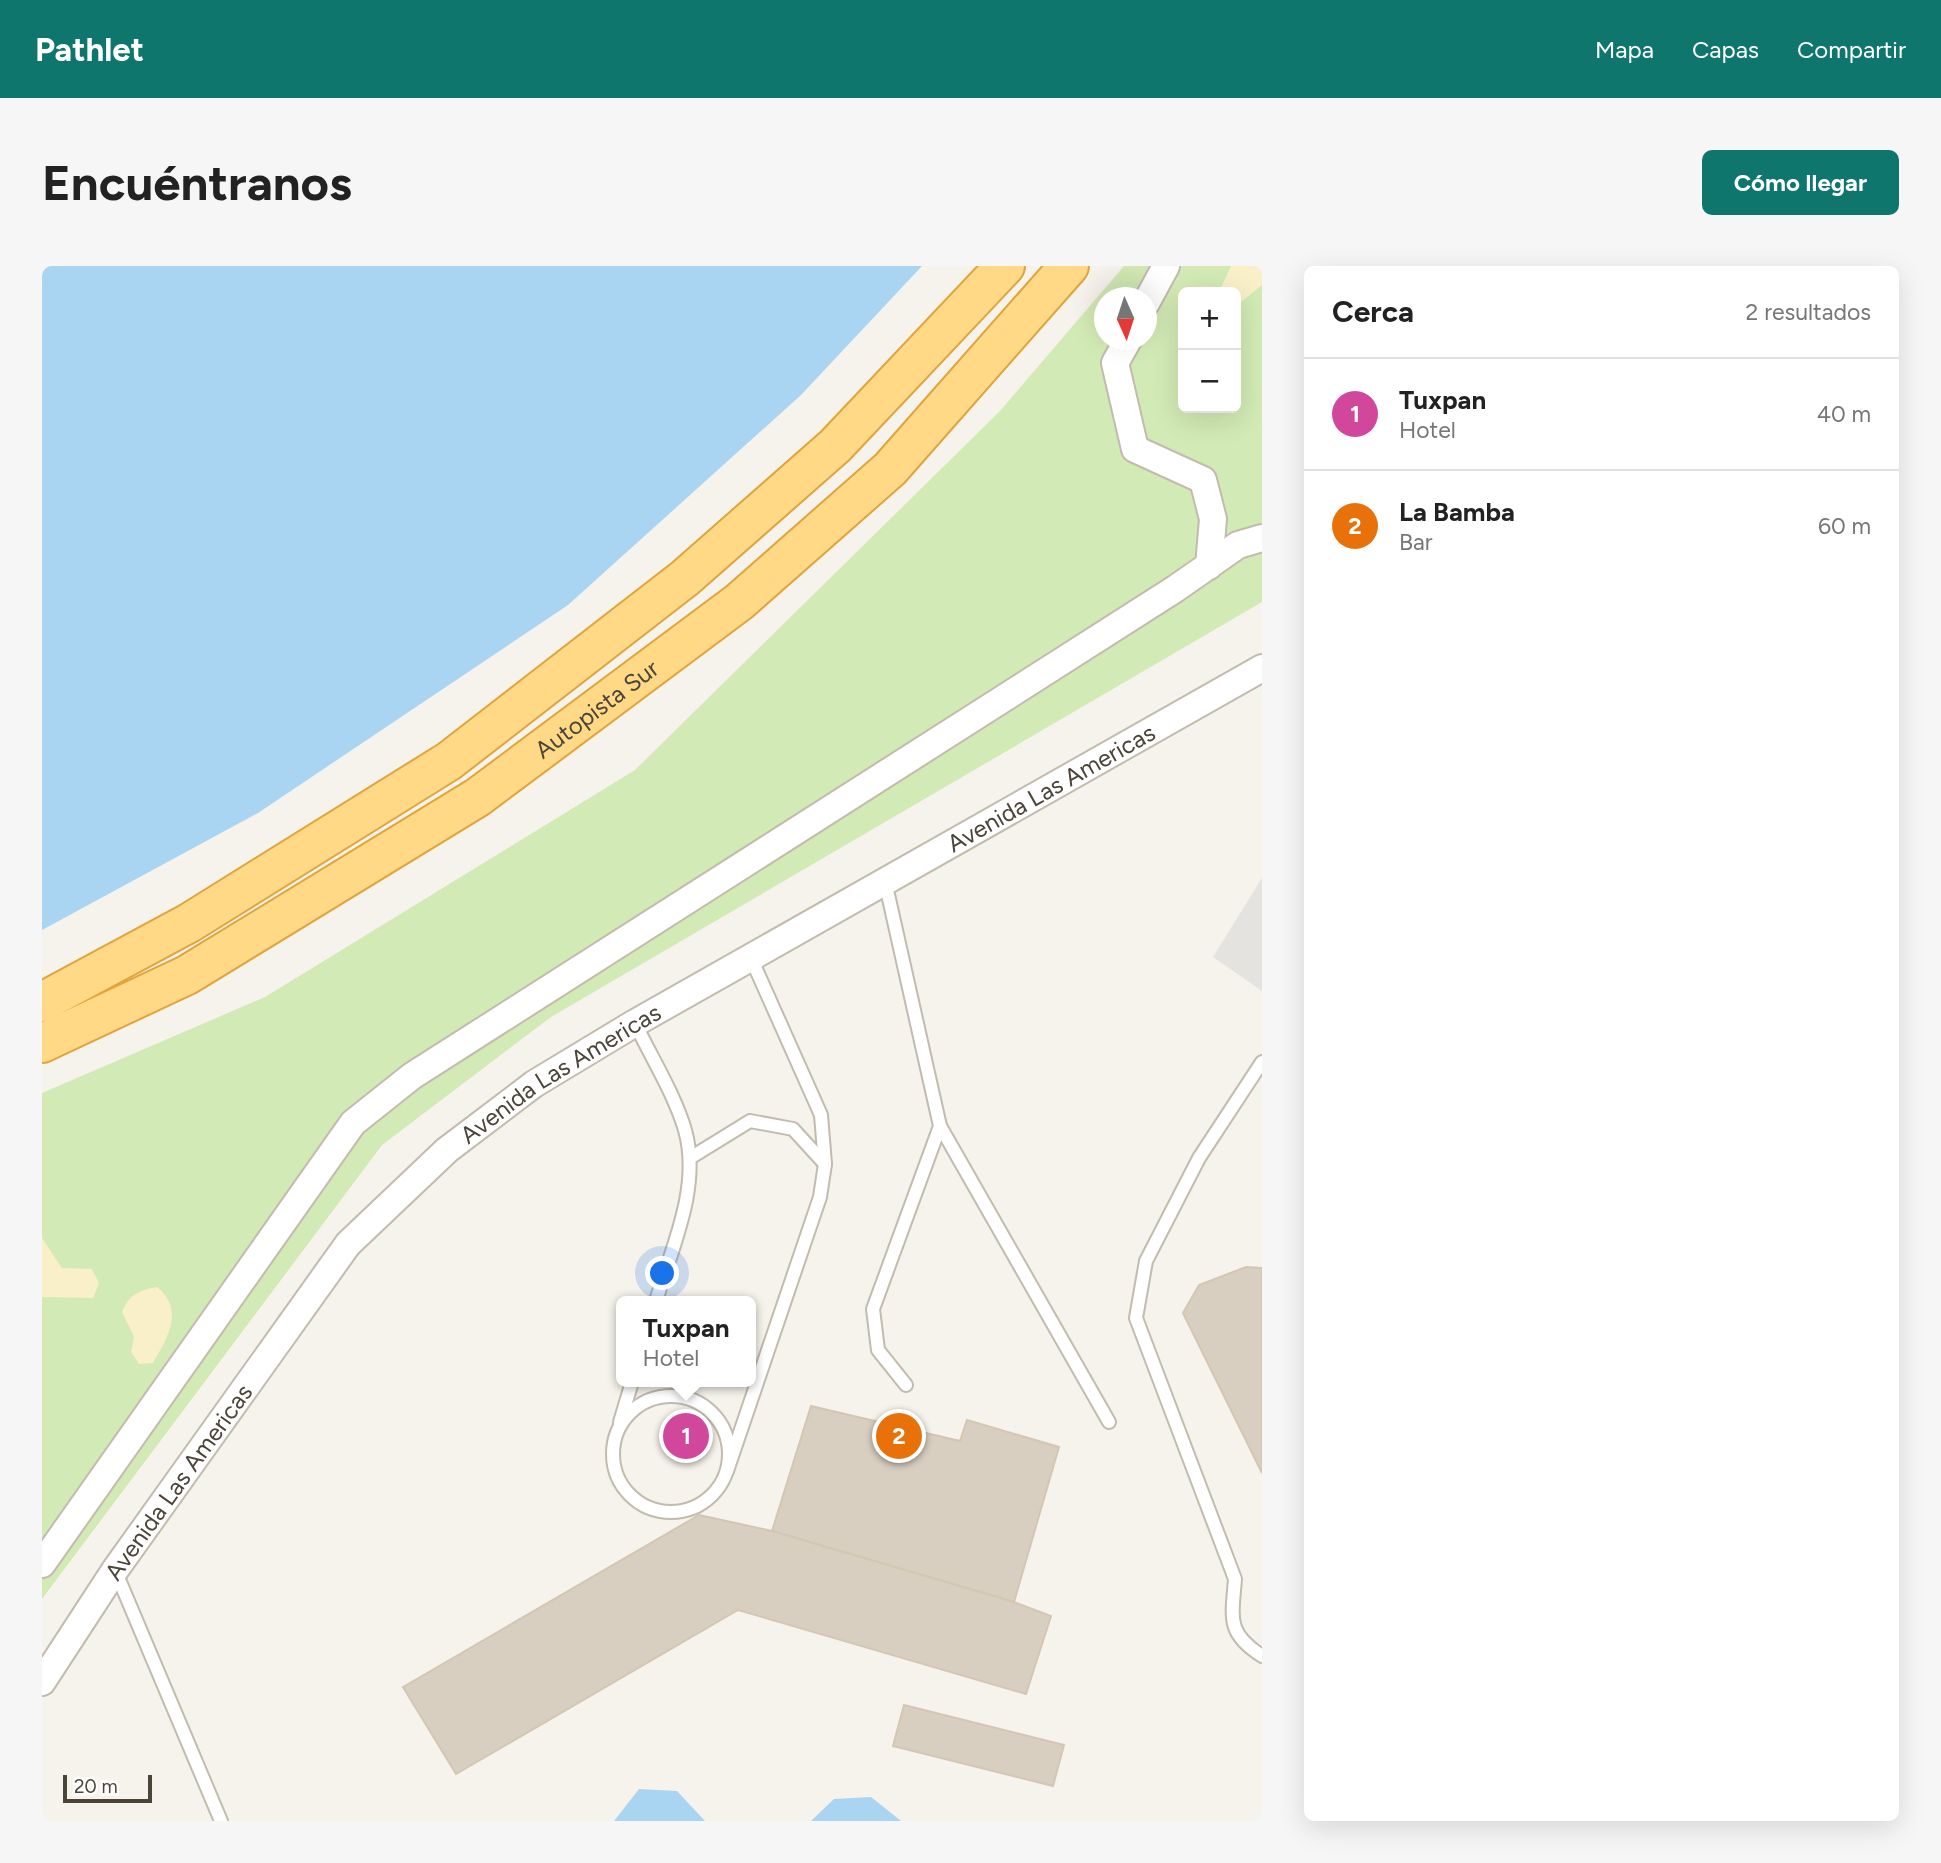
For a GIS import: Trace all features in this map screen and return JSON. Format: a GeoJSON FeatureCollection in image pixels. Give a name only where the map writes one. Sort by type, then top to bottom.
{"type":"FeatureCollection","features":[{"type":"Feature","properties":{"kind":"highway","name":"Autopista Sur"},"geometry":{"type":"LineString","coordinates":[[42,1002],[189,923],[449,761],[685,578],[835,446],[1005,266]]}},
{"type":"Feature","properties":{"kind":"highway","name":"Autopista Sur"},"geometry":{"type":"LineString","coordinates":[[42,1043],[187,975],[478,797],[728,610],[890,469],[1069,266]]}},
{"type":"Feature","properties":{"kind":"street"},"geometry":{"type":"LineString","coordinates":[[1155,287],[1166,266]]}},
{"type":"Feature","properties":{"kind":"street"},"geometry":{"type":"LineString","coordinates":[[1122,350],[1115,363],[1135,449],[1203,481],[1213,519],[1209,566]]}},
{"type":"Feature","properties":{"kind":"street"},"geometry":{"type":"LineString","coordinates":[[42,1564],[353,1123],[412,1076],[1238,545],[1262,538]]}},
{"type":"Feature","properties":{"kind":"street","name":"Avenida Las Americas"},"geometry":{"type":"LineString","coordinates":[[42,1682],[115,1570],[348,1244],[447,1150],[534,1084],[635,1023],[1262,668]]}},
{"type":"Feature","properties":{"kind":"lane"},"geometry":{"type":"LineString","coordinates":[[885,881],[940,1126],[1109,1422]]}},
{"type":"Feature","properties":{"kind":"lane"},"geometry":{"type":"LineString","coordinates":[[751,958],[821,1115],[825,1164],[820,1197],[756,1386]]}},
{"type":"Feature","properties":{"kind":"lane"},"geometry":{"type":"LineString","coordinates":[[635,1023],[685,1129],[690,1158],[689,1191],[658,1296]]}},
{"type":"Feature","properties":{"kind":"lane"},"geometry":{"type":"LineString","coordinates":[[1262,1062],[1199,1158],[1146,1261],[1136,1318],[1235,1579],[1231,1622],[1241,1642],[1262,1656]]}},
{"type":"Feature","properties":{"kind":"lane"},"geometry":{"type":"LineString","coordinates":[[690,1158],[750,1121],[793,1129],[825,1164]]}},
{"type":"Feature","properties":{"kind":"lane"},"geometry":{"type":"LineString","coordinates":[[906,1385],[878,1350],[873,1309],[940,1126]]}},
{"type":"Feature","properties":{"kind":"lane"},"geometry":{"type":"LineString","coordinates":[[630,1387],[612,1449],[614,1469],[622,1486],[634,1500],[651,1509],[669,1513],[688,1510],[705,1502],[718,1488],[727,1472],[756,1387]]}},
{"type":"Feature","properties":{"kind":"lane"},"geometry":{"type":"LineString","coordinates":[[617,1431],[628,1415],[643,1403],[662,1396],[682,1397],[700,1404],[715,1416],[726,1433],[729,1452],[727,1472]]}},
{"type":"Feature","properties":{"kind":"lane"},"geometry":{"type":"LineString","coordinates":[[115,1570],[220,1821]]}},
{"type":"Feature","properties":{"kind":"green space"},"geometry":{"type":"Polygon","coordinates":[[[1124,266],[1262,266],[1262,602],[551,1017],[382,1145],[42,1599],[42,1093],[265,997],[635,770],[1000,411],[1094,301],[1094,350],[1157,350],[1157,287],[1106,287],[1124,266]]]}},
{"type":"Feature","properties":{"kind":"sand"},"geometry":{"type":"Polygon","coordinates":[[[1231,266],[1262,266],[1262,285],[1241,302],[1241,287],[1221,287],[1231,266]]]}},
{"type":"Feature","properties":{"kind":"sand"},"geometry":{"type":"Polygon","coordinates":[[[42,1238],[62,1268],[92,1269],[99,1283],[93,1298],[42,1297],[42,1238]]]}},
{"type":"Feature","properties":{"kind":"sand"},"geometry":{"type":"Polygon","coordinates":[[[157,1287],[170,1305],[171,1324],[153,1363],[139,1364],[131,1352],[134,1337],[122,1312],[135,1294],[157,1287]]]}},
{"type":"Feature","properties":{"kind":"shaded area"},"geometry":{"type":"Polygon","coordinates":[[[1262,878],[1262,991],[1213,957],[1262,878]]]}},
{"type":"Feature","properties":{"kind":"water"},"geometry":{"type":"Polygon","coordinates":[[[42,266],[922,266],[801,395],[568,605],[258,813],[42,930],[42,266]]]}},
{"type":"Feature","properties":{"kind":"water"},"geometry":{"type":"Polygon","coordinates":[[[639,1789],[677,1791],[705,1821],[614,1821],[639,1789]]]}},
{"type":"Feature","properties":{"kind":"water"},"geometry":{"type":"Polygon","coordinates":[[[871,1797],[901,1821],[811,1821],[834,1799],[871,1797]]]}},
{"type":"Feature","properties":{"kind":"building"},"geometry":{"type":"Polygon","coordinates":[[[1246,1267],[1262,1268],[1262,1473],[1183,1313],[1199,1285],[1246,1267]]]}},
{"type":"Feature","properties":{"kind":"building"},"geometry":{"type":"Polygon","coordinates":[[[811,1406],[960,1441],[967,1420],[1059,1447],[1014,1602],[772,1531],[811,1406]]]}},
{"type":"Feature","properties":{"kind":"building"},"geometry":{"type":"Polygon","coordinates":[[[699,1515],[772,1531],[1014,1602],[1051,1616],[1026,1694],[738,1610],[456,1774],[403,1687],[699,1515]]]}},
{"type":"Feature","properties":{"kind":"building"},"geometry":{"type":"Polygon","coordinates":[[[904,1705],[1064,1745],[1053,1786],[893,1746],[904,1705]]]}},
{"type":"Feature","properties":{"kind":"place","name":"Tuxpan"},"geometry":{"type":"Point","coordinates":[686,1436]}},
{"type":"Feature","properties":{"kind":"place","name":"La Bamba"},"geometry":{"type":"Point","coordinates":[899,1436]}}]}
